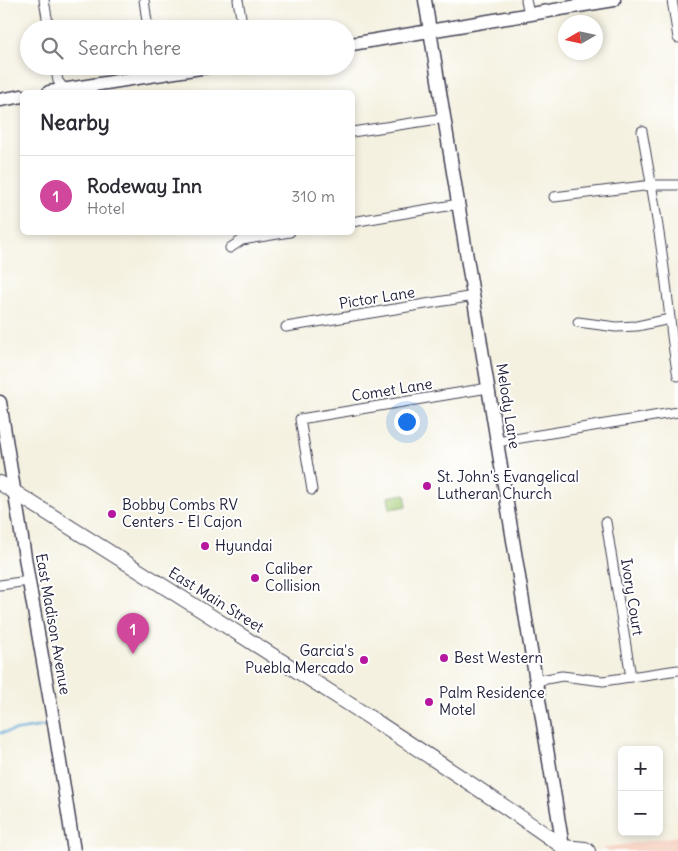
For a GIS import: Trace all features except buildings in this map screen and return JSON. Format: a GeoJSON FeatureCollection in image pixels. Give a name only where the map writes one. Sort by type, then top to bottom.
{"type":"FeatureCollection","features":[{"type":"Feature","properties":{"kind":"main road","name":"East Main Street"},"geometry":{"type":"LineString","coordinates":[[0,483],[495,799],[563,850],[585,849],[588,851]]}},
{"type":"Feature","properties":{"kind":"street"},"geometry":{"type":"LineString","coordinates":[[44,0],[47,20]]}},
{"type":"Feature","properties":{"kind":"street"},"geometry":{"type":"LineString","coordinates":[[144,0],[147,20]]}},
{"type":"Feature","properties":{"kind":"street"},"geometry":{"type":"LineString","coordinates":[[238,0],[241,20]]}},
{"type":"Feature","properties":{"kind":"street","name":"Melody Lane"},"geometry":{"type":"LineString","coordinates":[[426,0],[563,850]]}},
{"type":"Feature","properties":{"kind":"street"},"geometry":{"type":"LineString","coordinates":[[526,0],[529,14]]}},
{"type":"Feature","properties":{"kind":"street"},"geometry":{"type":"LineString","coordinates":[[355,44],[614,0]]}},
{"type":"Feature","properties":{"kind":"street"},"geometry":{"type":"LineString","coordinates":[[672,0],[678,38]]}},
{"type":"Feature","properties":{"kind":"street"},"geometry":{"type":"LineString","coordinates":[[57,75],[58,82],[65,90]]}},
{"type":"Feature","properties":{"kind":"street"},"geometry":{"type":"LineString","coordinates":[[70,90],[137,75]]}},
{"type":"Feature","properties":{"kind":"street"},"geometry":{"type":"LineString","coordinates":[[0,100],[20,96]]}},
{"type":"Feature","properties":{"kind":"street"},"geometry":{"type":"LineString","coordinates":[[355,132],[445,118]]}},
{"type":"Feature","properties":{"kind":"street"},"geometry":{"type":"LineString","coordinates":[[642,130],[652,185],[678,376]]}},
{"type":"Feature","properties":{"kind":"street"},"geometry":{"type":"LineString","coordinates":[[554,197],[652,185],[678,185]]}},
{"type":"Feature","properties":{"kind":"street"},"geometry":{"type":"LineString","coordinates":[[355,221],[459,204]]}},
{"type":"Feature","properties":{"kind":"street"},"geometry":{"type":"LineString","coordinates":[[230,248],[242,240],[272,235]]}},
{"type":"Feature","properties":{"kind":"street","name":"Pictor Lane"},"geometry":{"type":"LineString","coordinates":[[286,327],[474,296]]}},
{"type":"Feature","properties":{"kind":"street"},"geometry":{"type":"LineString","coordinates":[[578,322],[616,327],[637,326],[670,320]]}},
{"type":"Feature","properties":{"kind":"street","name":"Comet Lane"},"geometry":{"type":"LineString","coordinates":[[312,490],[300,419],[488,388]]}},
{"type":"Feature","properties":{"kind":"street","name":"East Madison Avenue"},"geometry":{"type":"LineString","coordinates":[[0,402],[74,851]]}},
{"type":"Feature","properties":{"kind":"street"},"geometry":{"type":"LineString","coordinates":[[497,442],[678,412]]}},
{"type":"Feature","properties":{"kind":"street","name":"Ivory Court"},"geometry":{"type":"LineString","coordinates":[[606,522],[631,677]]}},
{"type":"Feature","properties":{"kind":"street"},"geometry":{"type":"LineString","coordinates":[[0,585],[28,581]]}},
{"type":"Feature","properties":{"kind":"street"},"geometry":{"type":"LineString","coordinates":[[536,681],[562,676],[603,682],[678,670]]}},
{"type":"Feature","properties":{"kind":"shaded area"},"geometry":{"type":"Polygon","coordinates":[[[678,836],[678,851],[607,851],[603,848],[678,836]]]}},
{"type":"Feature","properties":{"kind":"green space"},"geometry":{"type":"Polygon","coordinates":[[[405,494],[407,506],[390,509],[388,497],[405,494]]]}},
{"type":"Feature","properties":{"kind":"waterway"},"geometry":{"type":"LineString","coordinates":[[0,733],[50,725]]}},
{"type":"Feature","properties":{"kind":"place","name":"St. John's Evangelical Lutheran Church"},"geometry":{"type":"Point","coordinates":[427,486]}},
{"type":"Feature","properties":{"kind":"place","name":"Bobby Combs RV Centers - El Cajon"},"geometry":{"type":"Point","coordinates":[112,514]}},
{"type":"Feature","properties":{"kind":"place","name":"Hyundai"},"geometry":{"type":"Point","coordinates":[205,546]}},
{"type":"Feature","properties":{"kind":"place","name":"Caliber Collision"},"geometry":{"type":"Point","coordinates":[255,578]}},
{"type":"Feature","properties":{"kind":"place","name":"Rodeway Inn"},"geometry":{"type":"Point","coordinates":[133,654]}},
{"type":"Feature","properties":{"kind":"place","name":"Best Western"},"geometry":{"type":"Point","coordinates":[444,658]}},
{"type":"Feature","properties":{"kind":"place","name":"Garcia's Puebla Mercado"},"geometry":{"type":"Point","coordinates":[364,660]}},
{"type":"Feature","properties":{"kind":"place","name":"Palm Residence Motel"},"geometry":{"type":"Point","coordinates":[429,702]}}]}
